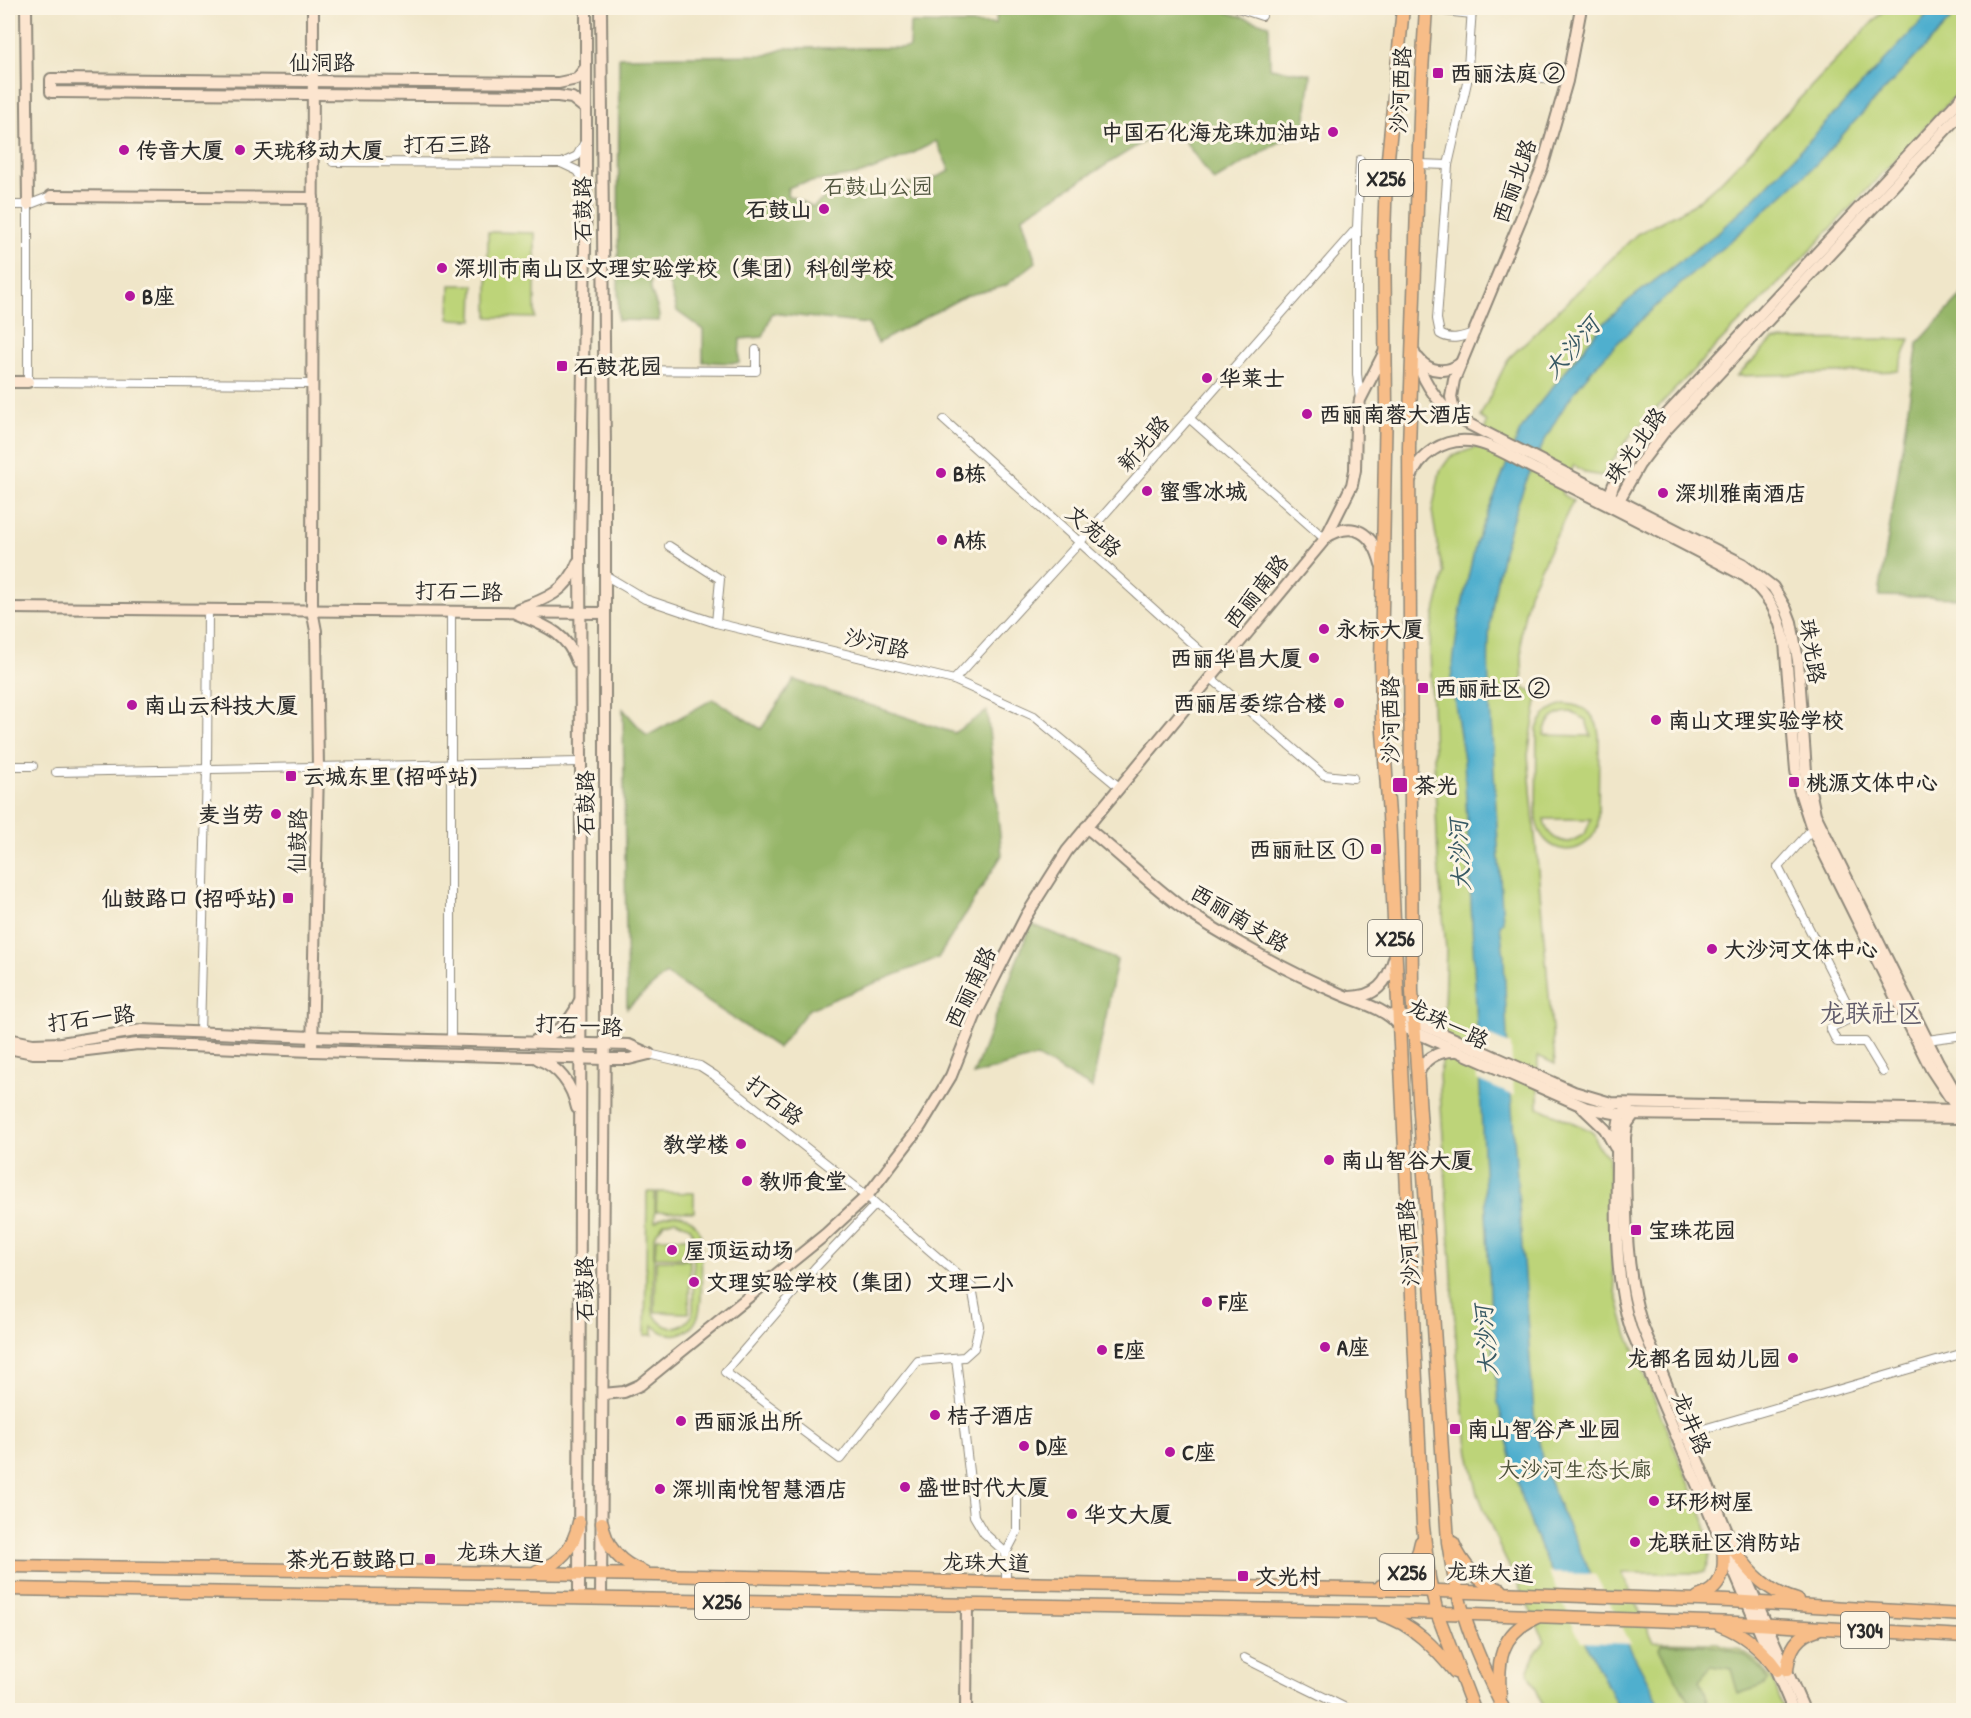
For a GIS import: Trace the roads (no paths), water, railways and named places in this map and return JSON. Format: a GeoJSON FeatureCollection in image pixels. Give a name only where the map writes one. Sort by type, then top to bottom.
{"type":"FeatureCollection","features":[{"type":"Feature","properties":{"kind":"main road"},"geometry":{"type":"LineString","coordinates":[[26,8],[28,205]]}},
{"type":"Feature","properties":{"kind":"main road","name":"仙鼓路"},"geometry":{"type":"LineString","coordinates":[[312,1051],[318,768],[316,631],[312,610],[313,8]]}},
{"type":"Feature","properties":{"kind":"main road","name":"石鼓路"},"geometry":{"type":"LineString","coordinates":[[579,1598],[580,550],[586,185],[586,8]]}},
{"type":"Feature","properties":{"kind":"main road","name":"石鼓路"},"geometry":{"type":"LineString","coordinates":[[601,8],[605,574],[605,1059],[601,1598]]}},
{"type":"Feature","properties":{"kind":"main road","name":"沙河西路"},"geometry":{"type":"LineString","coordinates":[[1403,8],[1385,209],[1386,349],[1382,718],[1396,953],[1396,1018],[1423,1526],[1431,1591],[1437,1613],[1474,1710]]}},
{"type":"Feature","properties":{"kind":"main road","name":"沙河西路"},"geometry":{"type":"LineString","coordinates":[[1426,8],[1418,164],[1409,483],[1412,979],[1448,1529],[1457,1591],[1463,1614],[1474,1645],[1503,1709]]}},
{"type":"Feature","properties":{"kind":"main road","name":"西丽北路"},"geometry":{"type":"LineString","coordinates":[[1455,417],[1451,406],[1452,389],[1542,168],[1567,81],[1581,8]]}},
{"type":"Feature","properties":{"kind":"main road","name":"仙洞路"},"geometry":{"type":"LineString","coordinates":[[586,66],[577,79],[558,83],[51,79],[51,92],[558,96],[572,98],[586,109]]}},
{"type":"Feature","properties":{"kind":"main road","name":"珠光北路"},"geometry":{"type":"LineString","coordinates":[[1612,501],[1630,459],[1650,434],[1964,95]]}},
{"type":"Feature","properties":{"kind":"main road","name":"珠光北路"},"geometry":{"type":"LineString","coordinates":[[1612,501],[1664,432],[1964,110]]}},
{"type":"Feature","properties":{"kind":"main road"},"geometry":{"type":"LineString","coordinates":[[51,196],[313,198]]}},
{"type":"Feature","properties":{"kind":"main road","name":"珠光路"},"geometry":{"type":"LineString","coordinates":[[1413,336],[1414,352],[1432,393],[1444,408],[1485,439],[1743,564],[1764,579],[1780,598],[1791,622],[1795,641],[1806,771],[1815,814],[1962,1113]]}},
{"type":"Feature","properties":{"kind":"main road","name":"西丽南路"},"geometry":{"type":"LineString","coordinates":[[603,1394],[624,1392],[640,1385],[826,1234],[872,1200],[951,1076],[975,1016],[1026,916],[1068,851],[1325,539],[1352,485],[1360,400],[1386,349]]}},
{"type":"Feature","properties":{"kind":"main road"},"geometry":{"type":"LineString","coordinates":[[1414,352],[1426,366],[1439,371],[1452,369],[1462,362]]}},
{"type":"Feature","properties":{"kind":"main road"},"geometry":{"type":"LineString","coordinates":[[8,382],[28,382]]}},
{"type":"Feature","properties":{"kind":"main road","name":"珠光路"},"geometry":{"type":"LineString","coordinates":[[1409,483],[1413,470],[1429,452],[1452,442],[1485,439]]}},
{"type":"Feature","properties":{"kind":"main road","name":"珠光路"},"geometry":{"type":"LineString","coordinates":[[1612,501],[1745,576],[1758,585],[1768,597],[1781,624],[1785,643],[1796,770],[1799,789],[1812,829],[1931,1069],[1962,1113]]}},
{"type":"Feature","properties":{"kind":"main road"},"geometry":{"type":"LineString","coordinates":[[1325,539],[1342,530],[1366,534],[1375,546],[1384,576]]}},
{"type":"Feature","properties":{"kind":"main road"},"geometry":{"type":"LineString","coordinates":[[511,611],[547,599],[564,586],[576,570],[580,550]]}},
{"type":"Feature","properties":{"kind":"main road","name":"打石二路"},"geometry":{"type":"LineString","coordinates":[[8,608],[605,613]]}},
{"type":"Feature","properties":{"kind":"main road"},"geometry":{"type":"LineString","coordinates":[[511,611],[559,633],[572,648],[580,675]]}},
{"type":"Feature","properties":{"kind":"main road","name":"西丽南支路"},"geometry":{"type":"LineString","coordinates":[[1086,827],[1179,906],[1203,922],[1295,974],[1396,1018]]}},
{"type":"Feature","properties":{"kind":"main road"},"geometry":{"type":"LineString","coordinates":[[1346,997],[1365,995],[1379,988],[1390,974],[1396,953]]}},
{"type":"Feature","properties":{"kind":"main road"},"geometry":{"type":"LineString","coordinates":[[529,1042],[552,1034],[564,1025],[575,1012],[581,993]]}},
{"type":"Feature","properties":{"kind":"main road","name":"龙珠一路"},"geometry":{"type":"LineString","coordinates":[[1396,1018],[1461,1052],[1579,1105],[1599,1112],[1621,1114],[1632,1109]]}},
{"type":"Feature","properties":{"kind":"main road","name":"龙珠一路"},"geometry":{"type":"LineString","coordinates":[[1415,1027],[1582,1095],[1632,1109],[1962,1113]]}},
{"type":"Feature","properties":{"kind":"main road","name":"打石一路"},"geometry":{"type":"LineString","coordinates":[[8,1040],[33,1044],[61,1043],[142,1030],[629,1045],[649,1054]]}},
{"type":"Feature","properties":{"kind":"main road","name":"打石一路"},"geometry":{"type":"LineString","coordinates":[[8,1048],[33,1053],[62,1053],[138,1044],[605,1059],[629,1059],[649,1054]]}},
{"type":"Feature","properties":{"kind":"main road"},"geometry":{"type":"LineString","coordinates":[[1418,1076],[1423,1065],[1436,1055],[1449,1051],[1461,1052]]}},
{"type":"Feature","properties":{"kind":"main road"},"geometry":{"type":"LineString","coordinates":[[523,1056],[546,1062],[564,1077],[576,1102],[580,1128]]}},
{"type":"Feature","properties":{"kind":"main road"},"geometry":{"type":"LineString","coordinates":[[1579,1105],[1607,1131],[1614,1143],[1617,1155]]}},
{"type":"Feature","properties":{"kind":"main road","name":"龙井路"},"geometry":{"type":"LineString","coordinates":[[1632,1109],[1625,1137],[1627,1252],[1632,1286],[1642,1325],[1681,1436]]}},
{"type":"Feature","properties":{"kind":"main road","name":"龙井路"},"geometry":{"type":"LineString","coordinates":[[1621,1114],[1617,1125],[1618,1267],[1624,1308],[1631,1329],[1681,1436],[1751,1602],[1782,1670],[1804,1710]]}},
{"type":"Feature","properties":{"kind":"main road"},"geometry":{"type":"LineString","coordinates":[[523,1574],[548,1567],[564,1555],[574,1540],[579,1522]]}},
{"type":"Feature","properties":{"kind":"main road"},"geometry":{"type":"LineString","coordinates":[[602,1523],[608,1544],[622,1560],[643,1572],[657,1575]]}},
{"type":"Feature","properties":{"kind":"main road","name":"X256"},"geometry":{"type":"LineString","coordinates":[[1360,1589],[1388,1584],[1406,1574],[1419,1552],[1423,1526]]}},
{"type":"Feature","properties":{"kind":"main road"},"geometry":{"type":"LineString","coordinates":[[1448,1529],[1458,1555],[1472,1573],[1496,1588],[1511,1593]]}},
{"type":"Feature","properties":{"kind":"main road"},"geometry":{"type":"LineString","coordinates":[[1689,1599],[1710,1592],[1722,1579],[1729,1549]]}},
{"type":"Feature","properties":{"kind":"main road"},"geometry":{"type":"LineString","coordinates":[[1729,1549],[1752,1573],[1774,1591],[1787,1597],[1827,1606]]}},
{"type":"Feature","properties":{"kind":"main road","name":"龙珠大道"},"geometry":{"type":"LineString","coordinates":[[8,1566],[601,1574],[1457,1591],[1689,1599],[1964,1615]]}},
{"type":"Feature","properties":{"kind":"main road","name":"龙珠大道"},"geometry":{"type":"LineString","coordinates":[[8,1589],[1437,1613],[1761,1624],[1964,1636]]}},
{"type":"Feature","properties":{"kind":"main road"},"geometry":{"type":"LineString","coordinates":[[966,1710],[967,1606]]}},
{"type":"Feature","properties":{"kind":"main road"},"geometry":{"type":"LineString","coordinates":[[1372,1612],[1402,1623],[1424,1639],[1450,1665],[1464,1684]]}},
{"type":"Feature","properties":{"kind":"main road"},"geometry":{"type":"LineString","coordinates":[[1503,1709],[1500,1669],[1506,1641],[1520,1626],[1538,1616]]}},
{"type":"Feature","properties":{"kind":"main road"},"geometry":{"type":"LineString","coordinates":[[1710,1622],[1726,1627],[1751,1641],[1782,1670],[1791,1649],[1800,1638],[1806,1633],[1826,1628]]}},
{"type":"Feature","properties":{"kind":"main road","name":"龙井路"},"geometry":{"type":"LineString","coordinates":[[1782,1670],[1793,1710]]}},
{"type":"Feature","properties":{"kind":"street"},"geometry":{"type":"LineString","coordinates":[[1238,8],[1262,16]]}},
{"type":"Feature","properties":{"kind":"street"},"geometry":{"type":"LineString","coordinates":[[1426,8],[1472,11],[1468,69],[1448,165],[1437,327],[1440,334],[1450,338],[1475,332]]}},
{"type":"Feature","properties":{"kind":"street"},"geometry":{"type":"LineString","coordinates":[[1468,69],[1567,81]]}},
{"type":"Feature","properties":{"kind":"street"},"geometry":{"type":"LineString","coordinates":[[561,163],[577,156],[586,138]]}},
{"type":"Feature","properties":{"kind":"street"},"geometry":{"type":"LineString","coordinates":[[1360,160],[1357,228],[1357,374],[1360,400]]}},
{"type":"Feature","properties":{"kind":"street","name":"打石三路"},"geometry":{"type":"LineString","coordinates":[[333,162],[561,163]]}},
{"type":"Feature","properties":{"kind":"street"},"geometry":{"type":"LineString","coordinates":[[561,163],[578,171],[586,185]]}},
{"type":"Feature","properties":{"kind":"street"},"geometry":{"type":"LineString","coordinates":[[1418,164],[1448,165]]}},
{"type":"Feature","properties":{"kind":"street"},"geometry":{"type":"LineString","coordinates":[[8,205],[28,205],[51,196]]}},
{"type":"Feature","properties":{"kind":"street"},"geometry":{"type":"LineString","coordinates":[[28,205],[28,382],[312,384]]}},
{"type":"Feature","properties":{"kind":"street","name":"新光路"},"geometry":{"type":"LineString","coordinates":[[954,680],[1080,542],[1357,228]]}},
{"type":"Feature","properties":{"kind":"street"},"geometry":{"type":"LineString","coordinates":[[603,370],[756,370],[756,350]]}},
{"type":"Feature","properties":{"kind":"street"},"geometry":{"type":"LineString","coordinates":[[1189,418],[1325,539]]}},
{"type":"Feature","properties":{"kind":"street","name":"文苑路"},"geometry":{"type":"LineString","coordinates":[[944,420],[1219,668]]}},
{"type":"Feature","properties":{"kind":"street"},"geometry":{"type":"LineString","coordinates":[[669,546],[720,579],[716,623]]}},
{"type":"Feature","properties":{"kind":"street","name":"沙河路"},"geometry":{"type":"LineString","coordinates":[[605,574],[645,598],[716,623],[954,680],[1034,716],[1119,787]]}},
{"type":"Feature","properties":{"kind":"street"},"geometry":{"type":"LineString","coordinates":[[200,1033],[207,770],[208,609]]}},
{"type":"Feature","properties":{"kind":"street"},"geometry":{"type":"LineString","coordinates":[[451,611],[451,1040]]}},
{"type":"Feature","properties":{"kind":"street"},"geometry":{"type":"LineString","coordinates":[[1211,678],[1324,776],[1353,778]]}},
{"type":"Feature","properties":{"kind":"street"},"geometry":{"type":"LineString","coordinates":[[56,772],[581,762]]}},
{"type":"Feature","properties":{"kind":"street"},"geometry":{"type":"LineString","coordinates":[[8,766],[33,766]]}},
{"type":"Feature","properties":{"kind":"street"},"geometry":{"type":"LineString","coordinates":[[1812,829],[1778,867],[1854,1017],[1830,1028],[1838,1042],[1865,1042],[1883,1072]]}},
{"type":"Feature","properties":{"kind":"street"},"geometry":{"type":"LineString","coordinates":[[1927,1040],[1964,1035]]}},
{"type":"Feature","properties":{"kind":"street","name":"打石路"},"geometry":{"type":"LineString","coordinates":[[649,1054],[700,1066],[872,1200],[972,1287],[978,1317],[978,1335],[970,1353],[956,1358]]}},
{"type":"Feature","properties":{"kind":"street"},"geometry":{"type":"LineString","coordinates":[[872,1200],[724,1372],[840,1459],[918,1362],[956,1358],[974,1516],[984,1533],[1006,1553]]}},
{"type":"Feature","properties":{"kind":"street"},"geometry":{"type":"LineString","coordinates":[[1681,1436],[1964,1353]]}},
{"type":"Feature","properties":{"kind":"street"},"geometry":{"type":"LineString","coordinates":[[1006,1583],[1006,1553],[1017,1532],[1017,1498]]}},
{"type":"Feature","properties":{"kind":"street"},"geometry":{"type":"LineString","coordinates":[[1244,1658],[1350,1710]]}},
{"type":"Feature","properties":{"kind":"water"},"geometry":{"type":"Polygon","coordinates":[[[1934,8],[1961,8],[1814,166],[1644,317],[1593,369],[1573,394],[1556,421],[1526,482],[1514,514],[1497,578],[1490,627],[1488,663],[1503,922],[1500,925],[1504,956],[1507,1038],[1534,1414],[1543,1464],[1560,1508],[1590,1572],[1663,1710],[1619,1710],[1540,1548],[1521,1497],[1498,1403],[1492,1335],[1464,760],[1451,679],[1459,618],[1476,542],[1519,433],[1531,414],[1604,323],[1629,300],[1716,234],[1758,195],[1934,8]]]}},
{"type":"Feature","properties":{"kind":"place","name":"西丽法庭 ②"},"geometry":{"type":"Point","coordinates":[1438,73]}},
{"type":"Feature","properties":{"kind":"place","name":"中国石化海龙珠加油站"},"geometry":{"type":"Point","coordinates":[1333,132]}},
{"type":"Feature","properties":{"kind":"place","name":"传音大厦"},"geometry":{"type":"Point","coordinates":[124,150]}},
{"type":"Feature","properties":{"kind":"place","name":"天珑移动大厦"},"geometry":{"type":"Point","coordinates":[240,150]}},
{"type":"Feature","properties":{"kind":"place","name":"石鼓山"},"geometry":{"type":"Point","coordinates":[824,209]}},
{"type":"Feature","properties":{"kind":"place","name":"深圳市南山区文理实验学校（集团）科创学校"},"geometry":{"type":"Point","coordinates":[442,268]}},
{"type":"Feature","properties":{"kind":"place","name":"B座"},"geometry":{"type":"Point","coordinates":[130,296]}},
{"type":"Feature","properties":{"kind":"place","name":"石鼓花园"},"geometry":{"type":"Point","coordinates":[562,366]}},
{"type":"Feature","properties":{"kind":"place","name":"华莱士"},"geometry":{"type":"Point","coordinates":[1207,378]}},
{"type":"Feature","properties":{"kind":"place","name":"西丽南蓉大酒店"},"geometry":{"type":"Point","coordinates":[1307,414]}},
{"type":"Feature","properties":{"kind":"place","name":"B栋"},"geometry":{"type":"Point","coordinates":[941,473]}},
{"type":"Feature","properties":{"kind":"place","name":"蜜雪冰城"},"geometry":{"type":"Point","coordinates":[1147,491]}},
{"type":"Feature","properties":{"kind":"place","name":"深圳雅南酒店"},"geometry":{"type":"Point","coordinates":[1663,493]}},
{"type":"Feature","properties":{"kind":"place","name":"A栋"},"geometry":{"type":"Point","coordinates":[942,540]}},
{"type":"Feature","properties":{"kind":"place","name":"永标大厦"},"geometry":{"type":"Point","coordinates":[1324,629]}},
{"type":"Feature","properties":{"kind":"place","name":"西丽华昌大厦"},"geometry":{"type":"Point","coordinates":[1314,658]}},
{"type":"Feature","properties":{"kind":"place","name":"西丽社区 ②"},"geometry":{"type":"Point","coordinates":[1423,688]}},
{"type":"Feature","properties":{"kind":"place","name":"西丽居委综合楼"},"geometry":{"type":"Point","coordinates":[1339,703]}},
{"type":"Feature","properties":{"kind":"place","name":"南山云科技大厦"},"geometry":{"type":"Point","coordinates":[132,705]}},
{"type":"Feature","properties":{"kind":"place","name":"南山文理实验学校"},"geometry":{"type":"Point","coordinates":[1656,720]}},
{"type":"Feature","properties":{"kind":"place","name":"云城东里 (招呼站)"},"geometry":{"type":"Point","coordinates":[291,776]}},
{"type":"Feature","properties":{"kind":"place","name":"桃源文体中心"},"geometry":{"type":"Point","coordinates":[1794,782]}},
{"type":"Feature","properties":{"kind":"place","name":"茶光"},"geometry":{"type":"Point","coordinates":[1400,785]}},
{"type":"Feature","properties":{"kind":"place","name":"麦当劳"},"geometry":{"type":"Point","coordinates":[276,814]}},
{"type":"Feature","properties":{"kind":"place","name":"西丽社区 ①"},"geometry":{"type":"Point","coordinates":[1376,849]}},
{"type":"Feature","properties":{"kind":"place","name":"仙鼓路口 (招呼站)"},"geometry":{"type":"Point","coordinates":[288,898]}},
{"type":"Feature","properties":{"kind":"place","name":"大沙河文体中心"},"geometry":{"type":"Point","coordinates":[1712,949]}},
{"type":"Feature","properties":{"kind":"place","name":"教学楼"},"geometry":{"type":"Point","coordinates":[741,1144]}},
{"type":"Feature","properties":{"kind":"place","name":"南山智谷大厦"},"geometry":{"type":"Point","coordinates":[1329,1160]}},
{"type":"Feature","properties":{"kind":"place","name":"教师食堂"},"geometry":{"type":"Point","coordinates":[747,1181]}},
{"type":"Feature","properties":{"kind":"place","name":"宝珠花园"},"geometry":{"type":"Point","coordinates":[1636,1230]}},
{"type":"Feature","properties":{"kind":"place","name":"屋顶运动场"},"geometry":{"type":"Point","coordinates":[672,1250]}},
{"type":"Feature","properties":{"kind":"place","name":"文理实验学校（集团）文理二小"},"geometry":{"type":"Point","coordinates":[694,1282]}},
{"type":"Feature","properties":{"kind":"place","name":"F座"},"geometry":{"type":"Point","coordinates":[1207,1302]}},
{"type":"Feature","properties":{"kind":"place","name":"A座"},"geometry":{"type":"Point","coordinates":[1325,1347]}},
{"type":"Feature","properties":{"kind":"place","name":"E座"},"geometry":{"type":"Point","coordinates":[1102,1350]}},
{"type":"Feature","properties":{"kind":"place","name":"龙都名园幼儿园"},"geometry":{"type":"Point","coordinates":[1793,1358]}},
{"type":"Feature","properties":{"kind":"place","name":"桔子酒店"},"geometry":{"type":"Point","coordinates":[935,1415]}},
{"type":"Feature","properties":{"kind":"place","name":"西丽派出所"},"geometry":{"type":"Point","coordinates":[681,1421]}},
{"type":"Feature","properties":{"kind":"place","name":"南山智谷产业园"},"geometry":{"type":"Point","coordinates":[1455,1429]}},
{"type":"Feature","properties":{"kind":"place","name":"D座"},"geometry":{"type":"Point","coordinates":[1024,1446]}},
{"type":"Feature","properties":{"kind":"place","name":"C座"},"geometry":{"type":"Point","coordinates":[1170,1452]}},
{"type":"Feature","properties":{"kind":"place","name":"盛世时代大厦"},"geometry":{"type":"Point","coordinates":[905,1487]}},
{"type":"Feature","properties":{"kind":"place","name":"深圳南悦智慧酒店"},"geometry":{"type":"Point","coordinates":[660,1489]}},
{"type":"Feature","properties":{"kind":"place","name":"环形树屋"},"geometry":{"type":"Point","coordinates":[1654,1501]}},
{"type":"Feature","properties":{"kind":"place","name":"华文大厦"},"geometry":{"type":"Point","coordinates":[1072,1514]}},
{"type":"Feature","properties":{"kind":"place","name":"龙联社区消防站"},"geometry":{"type":"Point","coordinates":[1635,1542]}},
{"type":"Feature","properties":{"kind":"place","name":"茶光石鼓路口"},"geometry":{"type":"Point","coordinates":[430,1559]}},
{"type":"Feature","properties":{"kind":"place","name":"文光村"},"geometry":{"type":"Point","coordinates":[1243,1576]}},
{"type":"Feature","properties":{"kind":"district","name":"龙联社区"},"geometry":{"type":"Point","coordinates":[1871,1012]}},
{"type":"Feature","properties":{"kind":"park label","name":"石鼓山公园"},"geometry":{"type":"Point","coordinates":[878,186]}},
{"type":"Feature","properties":{"kind":"park label","name":"大沙河生态长廊"},"geometry":{"type":"Point","coordinates":[1575,1469]}},
{"type":"Feature","properties":{"kind":"water label","name":"大沙河"},"geometry":{"type":"Point","coordinates":[1571,347]}},
{"type":"Feature","properties":{"kind":"water label","name":"大沙河"},"geometry":{"type":"Point","coordinates":[1459,855]}},
{"type":"Feature","properties":{"kind":"water label","name":"大沙河"},"geometry":{"type":"Point","coordinates":[1485,1341]}}]}
